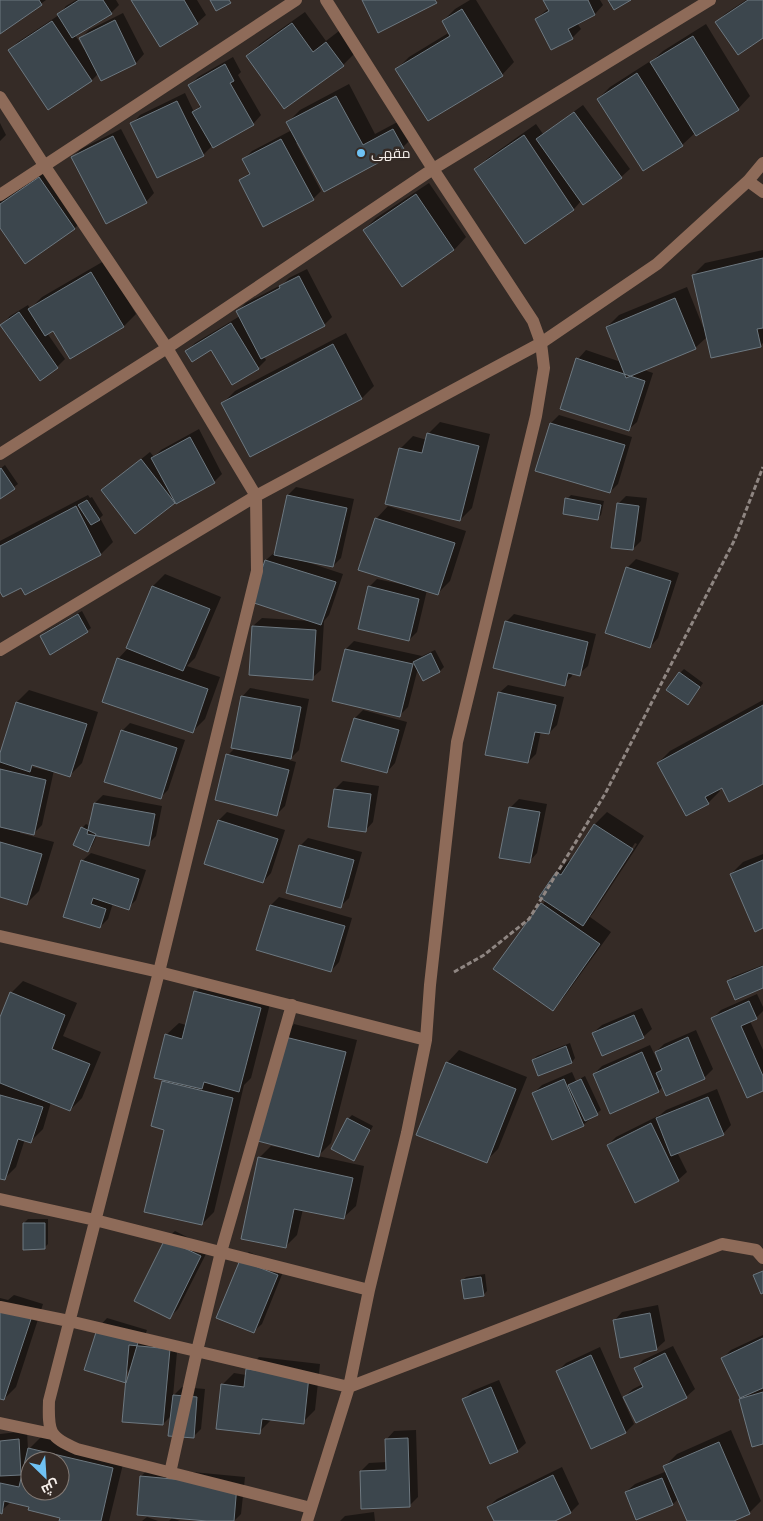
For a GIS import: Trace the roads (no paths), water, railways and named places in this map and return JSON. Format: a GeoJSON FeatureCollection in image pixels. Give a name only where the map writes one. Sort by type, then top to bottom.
{"type":"FeatureCollection","features":[{"type":"Feature","properties":{"kind":"street"},"geometry":{"type":"LineString","coordinates":[[0,195],[296,0]]}},
{"type":"Feature","properties":{"kind":"street"},"geometry":{"type":"LineString","coordinates":[[0,1423],[52,1434],[64,1443],[77,1449],[170,1473],[309,1515],[349,1387],[369,1290],[407,1133],[426,1040],[430,984],[457,742],[536,416],[544,368],[541,343],[533,321],[433,169],[326,0]]}},
{"type":"Feature","properties":{"kind":"street"},"geometry":{"type":"LineString","coordinates":[[0,454],[167,348],[433,169],[710,0]]}},
{"type":"Feature","properties":{"kind":"street"},"geometry":{"type":"LineString","coordinates":[[0,97],[167,348],[256,496],[256,571],[159,972],[49,1401],[49,1418],[52,1434]]}},
{"type":"Feature","properties":{"kind":"street"},"geometry":{"type":"LineString","coordinates":[[0,650],[256,496],[541,343],[657,264],[748,181],[763,164]]}},
{"type":"Feature","properties":{"kind":"street"},"geometry":{"type":"LineString","coordinates":[[748,181],[763,192]]}},
{"type":"Feature","properties":{"kind":"street"},"geometry":{"type":"LineString","coordinates":[[0,938],[159,972],[426,1040]]}},
{"type":"Feature","properties":{"kind":"street"},"geometry":{"type":"LineString","coordinates":[[170,1473],[221,1252],[292,1005]]}},
{"type":"Feature","properties":{"kind":"street"},"geometry":{"type":"LineString","coordinates":[[0,1199],[95,1220],[369,1290]]}},
{"type":"Feature","properties":{"kind":"street"},"geometry":{"type":"LineString","coordinates":[[0,1307],[69,1321],[349,1387],[722,1244],[756,1250],[763,1258]]}},
{"type":"Feature","properties":{"kind":"place","name":"مقهى"},"geometry":{"type":"Point","coordinates":[361,153]}}]}
